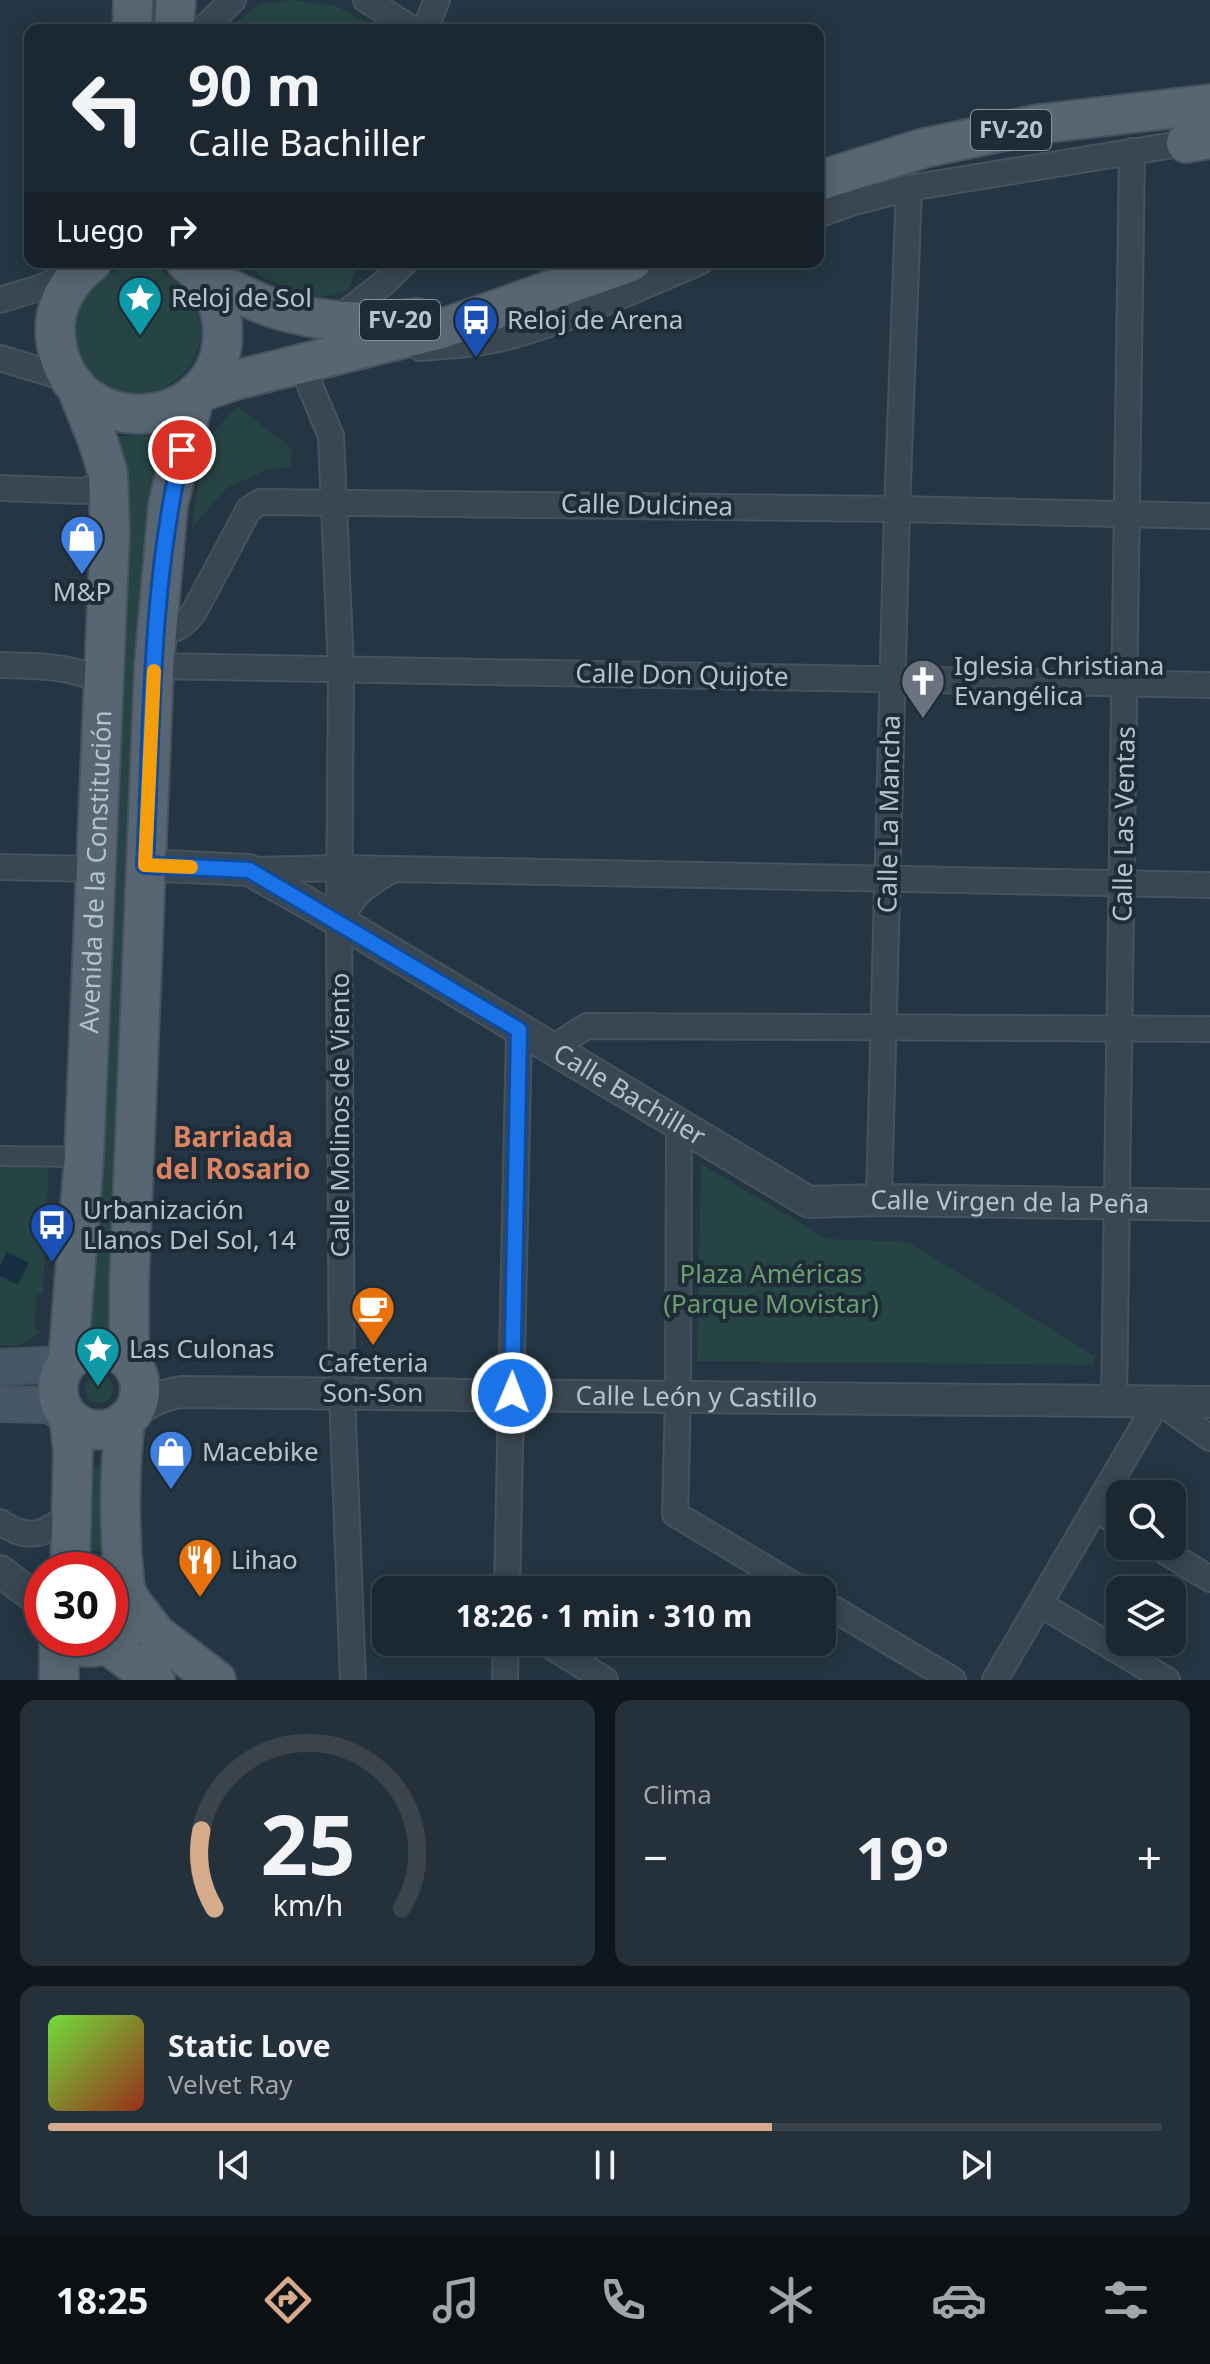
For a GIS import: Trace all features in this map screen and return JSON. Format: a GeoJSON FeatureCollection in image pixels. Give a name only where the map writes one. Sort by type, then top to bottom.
{"type":"FeatureCollection","features":[{"type":"Feature","properties":{"kind":"main road"},"geometry":{"type":"LineString","coordinates":[[132,24],[133,0]]}},
{"type":"Feature","properties":{"kind":"main road"},"geometry":{"type":"LineString","coordinates":[[174,24],[176,0]]}},
{"type":"Feature","properties":{"kind":"main road","name":"FV-20"},"geometry":{"type":"LineString","coordinates":[[824,179],[924,148],[1039,124],[1210,104]]}},
{"type":"Feature","properties":{"kind":"main road","name":"FV-20"},"geometry":{"type":"LineString","coordinates":[[824,193],[935,159],[1046,136],[1202,134]]}},
{"type":"Feature","properties":{"kind":"main road","name":"Avenida de la Constitución"},"geometry":{"type":"LineString","coordinates":[[67,1362],[84,1157],[110,531],[108,474],[99,444],[58,355],[54,332],[57,309],[67,287],[84,268]]}},
{"type":"Feature","properties":{"kind":"main road"},"geometry":{"type":"LineString","coordinates":[[72,383],[90,400],[112,411],[140,415],[167,410],[195,394],[217,362],[223,336],[221,309],[195,268]]}},
{"type":"Feature","properties":{"kind":"main road","name":"FV-20"},"geometry":{"type":"LineString","coordinates":[[195,268],[274,308],[342,337],[441,329],[614,268]]}},
{"type":"Feature","properties":{"kind":"main road","name":"FV-20"},"geometry":{"type":"LineString","coordinates":[[195,394],[301,364],[372,322],[432,316],[478,304],[578,268]]}},
{"type":"Feature","properties":{"kind":"main road","name":"Avenida de la Constitución"},"geometry":{"type":"LineString","coordinates":[[136,1370],[129,1340],[129,1286],[155,650],[168,505],[195,394]]}},
{"type":"Feature","properties":{"kind":"main road"},"geometry":{"type":"LineString","coordinates":[[71,1552],[73,1450],[67,1415],[57,1388],[67,1362],[85,1350],[100,1348],[126,1358],[136,1370],[139,1396],[128,1417],[122,1496],[122,1552]]}},
{"type":"Feature","properties":{"kind":"main road"},"geometry":{"type":"LineString","coordinates":[[0,1367],[67,1362]]}},
{"type":"Feature","properties":{"kind":"main road"},"geometry":{"type":"LineString","coordinates":[[0,1404],[48,1405],[86,1428],[99,1430],[113,1427],[128,1417]]}},
{"type":"Feature","properties":{"kind":"main road"},"geometry":{"type":"LineString","coordinates":[[128,1596],[156,1634],[216,1680]]}},
{"type":"Feature","properties":{"kind":"main road"},"geometry":{"type":"LineString","coordinates":[[59,1680],[61,1656]]}},
{"type":"Feature","properties":{"kind":"main road"},"geometry":{"type":"LineString","coordinates":[[109,1662],[155,1680]]}},
{"type":"Feature","properties":{"kind":"street"},"geometry":{"type":"LineString","coordinates":[[208,24],[233,0]]}},
{"type":"Feature","properties":{"kind":"street"},"geometry":{"type":"LineString","coordinates":[[366,0],[404,24]]}},
{"type":"Feature","properties":{"kind":"street"},"geometry":{"type":"LineString","coordinates":[[429,24],[437,0]]}},
{"type":"Feature","properties":{"kind":"street"},"geometry":{"type":"LineString","coordinates":[[824,213],[909,188],[1132,151],[1202,134]]}},
{"type":"Feature","properties":{"kind":"street","name":"Calle Las Ventas"},"geometry":{"type":"LineString","coordinates":[[1114,1401],[1132,151]]}},
{"type":"Feature","properties":{"kind":"street","name":"Calle La Mancha"},"geometry":{"type":"LineString","coordinates":[[879,1200],[897,509],[909,188]]}},
{"type":"Feature","properties":{"kind":"street"},"geometry":{"type":"LineString","coordinates":[[0,300],[42,287],[79,268]]}},
{"type":"Feature","properties":{"kind":"street"},"geometry":{"type":"LineString","coordinates":[[342,337],[399,268]]}},
{"type":"Feature","properties":{"kind":"street"},"geometry":{"type":"LineString","coordinates":[[342,337],[467,345],[508,337],[549,324],[685,268]]}},
{"type":"Feature","properties":{"kind":"street"},"geometry":{"type":"LineString","coordinates":[[0,358],[72,383]]}},
{"type":"Feature","properties":{"kind":"street","name":"Calle Molinos de Viento"},"geometry":{"type":"LineString","coordinates":[[301,364],[331,436],[341,670],[342,1394],[353,1680]]}},
{"type":"Feature","properties":{"kind":"street"},"geometry":{"type":"LineString","coordinates":[[0,488],[84,491],[102,484],[108,474]]}},
{"type":"Feature","properties":{"kind":"street","name":"Calle Dulcinea"},"geometry":{"type":"LineString","coordinates":[[155,650],[194,612],[249,509],[260,502],[1210,516]]}},
{"type":"Feature","properties":{"kind":"street","name":"Calle Don Quijote"},"geometry":{"type":"LineString","coordinates":[[155,650],[341,670],[1210,685]]}},
{"type":"Feature","properties":{"kind":"street"},"geometry":{"type":"LineString","coordinates":[[0,665],[61,667],[88,674],[103,682]]}},
{"type":"Feature","properties":{"kind":"street","name":"Calle Bachiller"},"geometry":{"type":"LineString","coordinates":[[145,865],[249,870],[809,1202]]}},
{"type":"Feature","properties":{"kind":"street"},"geometry":{"type":"LineString","coordinates":[[0,867],[95,869]]}},
{"type":"Feature","properties":{"kind":"street"},"geometry":{"type":"LineString","coordinates":[[249,870],[339,868],[1210,885]]}},
{"type":"Feature","properties":{"kind":"street"},"geometry":{"type":"LineString","coordinates":[[339,921],[353,897],[394,869]]}},
{"type":"Feature","properties":{"kind":"street"},"geometry":{"type":"LineString","coordinates":[[551,1049],[587,1026],[1210,1029]]}},
{"type":"Feature","properties":{"kind":"street"},"geometry":{"type":"LineString","coordinates":[[507,1576],[519,1030]]}},
{"type":"Feature","properties":{"kind":"street"},"geometry":{"type":"LineString","coordinates":[[679,1125],[675,1514],[779,1576]]}},
{"type":"Feature","properties":{"kind":"street"},"geometry":{"type":"LineString","coordinates":[[0,1156],[84,1157]]}},
{"type":"Feature","properties":{"kind":"street","name":"Calle Virgen de la Peña"},"geometry":{"type":"LineString","coordinates":[[809,1202],[879,1200],[1210,1205]]}},
{"type":"Feature","properties":{"kind":"street","name":"Calle León y Castillo"},"geometry":{"type":"LineString","coordinates":[[136,1370],[162,1387],[182,1392]]}},
{"type":"Feature","properties":{"kind":"street","name":"Calle León y Castillo"},"geometry":{"type":"LineString","coordinates":[[128,1417],[163,1395],[182,1392],[1210,1402]]}},
{"type":"Feature","properties":{"kind":"street"},"geometry":{"type":"LineString","coordinates":[[995,1680],[1158,1401],[1210,1438]]}},
{"type":"Feature","properties":{"kind":"street"},"geometry":{"type":"LineString","coordinates":[[1095,1509],[1106,1516]]}},
{"type":"Feature","properties":{"kind":"street"},"geometry":{"type":"LineString","coordinates":[[0,1522],[26,1535],[44,1533],[72,1515]]}},
{"type":"Feature","properties":{"kind":"street"},"geometry":{"type":"LineString","coordinates":[[1179,1560],[1210,1579]]}},
{"type":"Feature","properties":{"kind":"street"},"geometry":{"type":"LineString","coordinates":[[0,1571],[24,1589]]}},
{"type":"Feature","properties":{"kind":"street"},"geometry":{"type":"LineString","coordinates":[[1040,1604],[1167,1680]]}},
{"type":"Feature","properties":{"kind":"street"},"geometry":{"type":"LineString","coordinates":[[836,1610],[953,1680]]}},
{"type":"Feature","properties":{"kind":"street"},"geometry":{"type":"LineString","coordinates":[[505,1680],[506,1656]]}},
{"type":"Feature","properties":{"kind":"street"},"geometry":{"type":"LineString","coordinates":[[566,1656],[605,1680]]}},
{"type":"Feature","properties":{"kind":"green space"},"geometry":{"type":"Polygon","coordinates":[[[291,0],[335,6],[370,24],[234,24],[260,4],[291,0]]]}},
{"type":"Feature","properties":{"kind":"green space"},"geometry":{"type":"Polygon","coordinates":[[[126,268],[150,268],[173,278],[190,295],[200,318],[200,342],[190,365],[173,382],[150,392],[126,392],[103,382],[86,365],[76,342],[76,318],[86,295],[103,278],[126,268]]]}},
{"type":"Feature","properties":{"kind":"green space"},"geometry":{"type":"Polygon","coordinates":[[[251,268],[353,268],[355,272],[348,290],[317,299],[261,277],[251,268]]]}},
{"type":"Feature","properties":{"kind":"green space"},"geometry":{"type":"Polygon","coordinates":[[[237,406],[292,449],[290,467],[266,470],[227,488],[192,527],[200,466],[212,434],[237,406]]]}},
{"type":"Feature","properties":{"kind":"green space"},"geometry":{"type":"Polygon","coordinates":[[[165,435],[160,468],[114,1333],[85,1333],[124,468],[118,436],[165,435]]]}},
{"type":"Feature","properties":{"kind":"green space"},"geometry":{"type":"Polygon","coordinates":[[[0,1164],[49,1164],[43,1294],[36,1295],[35,1329],[41,1332],[19,1346],[0,1345],[0,1164]]]}},
{"type":"Feature","properties":{"kind":"green space","name":"Plaza Américas (Parque Movistar)"},"geometry":{"type":"Polygon","coordinates":[[[701,1164],[827,1239],[908,1242],[1095,1356],[1093,1365],[697,1361],[701,1164]]]}},
{"type":"Feature","properties":{"kind":"green space"},"geometry":{"type":"Polygon","coordinates":[[[99,1375],[109,1379],[113,1389],[109,1399],[99,1403],[89,1399],[85,1389],[89,1379],[99,1375]]]}},
{"type":"Feature","properties":{"kind":"green space"},"geometry":{"type":"Polygon","coordinates":[[[88,1467],[104,1468],[103,1551],[87,1551],[88,1467]]]}},
{"type":"Feature","properties":{"kind":"water"},"geometry":{"type":"Polygon","coordinates":[[[7,1252],[29,1263],[18,1285],[0,1276],[0,1265],[7,1252]]]}},
{"type":"Feature","properties":{"kind":"slow traffic"},"geometry":{"type":"LineString","coordinates":[[154,671],[145,865],[191,867]]}},
{"type":"Feature","properties":{"kind":"place","name":"Reloj de Sol"},"geometry":{"type":"Point","coordinates":[140,337]}},
{"type":"Feature","properties":{"kind":"place","name":"Reloj de Arena"},"geometry":{"type":"Point","coordinates":[476,359]}},
{"type":"Feature","properties":{"kind":"place","name":"M&P"},"geometry":{"type":"Point","coordinates":[82,576]}},
{"type":"Feature","properties":{"kind":"place","name":"Iglesia Christiana Evangélica"},"geometry":{"type":"Point","coordinates":[923,720]}},
{"type":"Feature","properties":{"kind":"place","name":"Urbanización Llanos Del Sol, 14"},"geometry":{"type":"Point","coordinates":[52,1264]}},
{"type":"Feature","properties":{"kind":"place","name":"Cafeteria Son-Son"},"geometry":{"type":"Point","coordinates":[373,1347]}},
{"type":"Feature","properties":{"kind":"place","name":"Las Culonas"},"geometry":{"type":"Point","coordinates":[98,1388]}},
{"type":"Feature","properties":{"kind":"place","name":"Macebike"},"geometry":{"type":"Point","coordinates":[171,1491]}},
{"type":"Feature","properties":{"kind":"place","name":"Lihao"},"geometry":{"type":"Point","coordinates":[200,1599]}},
{"type":"Feature","properties":{"kind":"district","name":"Barriada del Rosario"},"geometry":{"type":"Point","coordinates":[233,1153]}},
{"type":"Feature","properties":{"kind":"route"},"geometry":{"type":"LineString","coordinates":[[182,450],[168,505],[154,666],[145,865],[249,870],[519,1030],[512,1393]]}}]}
